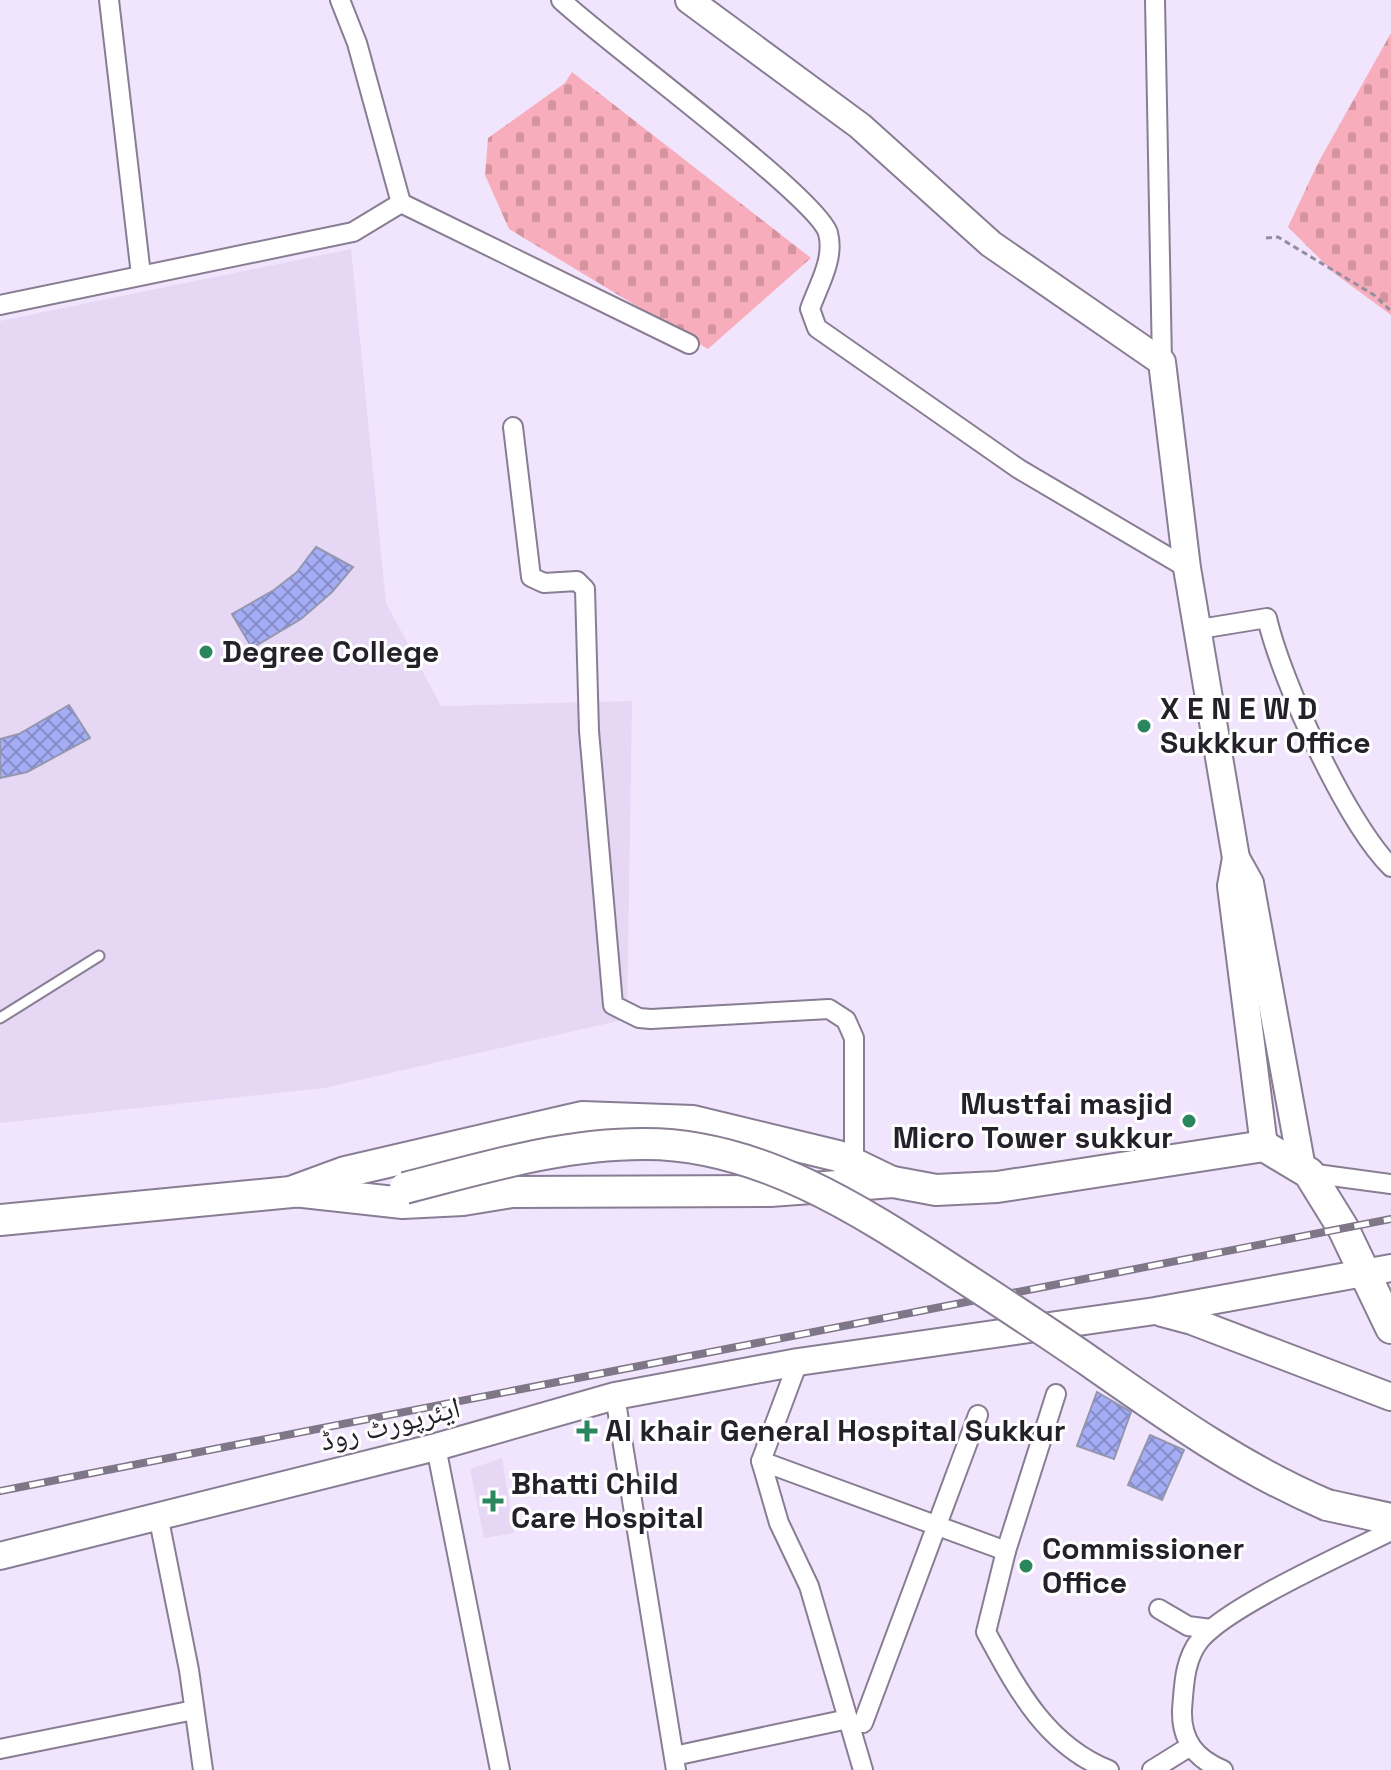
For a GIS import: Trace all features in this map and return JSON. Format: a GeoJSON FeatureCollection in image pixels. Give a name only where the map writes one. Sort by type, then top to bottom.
{"type":"FeatureCollection","features":[{"type":"Feature","properties":{"kind":"main road"},"geometry":{"type":"LineString","coordinates":[[689,0],[860,126],[991,244],[1162,362],[1187,568],[1200,629],[1236,858],[1231,886],[1264,1146]]}},
{"type":"Feature","properties":{"kind":"main road"},"geometry":{"type":"LineString","coordinates":[[1236,858],[1250,883],[1306,1170],[1343,1228],[1378,1271],[1391,1328]]}},
{"type":"Feature","properties":{"kind":"main road"},"geometry":{"type":"LineString","coordinates":[[294,1191],[345,1172],[582,1117],[693,1121],[773,1138],[854,1162],[893,1182]]}},
{"type":"Feature","properties":{"kind":"main road"},"geometry":{"type":"LineString","coordinates":[[0,1220],[294,1191],[405,1188],[548,1152],[595,1146],[646,1144],[712,1151],[755,1163],[809,1185],[884,1225],[1211,1446],[1273,1482],[1327,1505],[1391,1519]]}},
{"type":"Feature","properties":{"kind":"main road"},"geometry":{"type":"LineString","coordinates":[[294,1191],[403,1203],[463,1200],[512,1192],[770,1191],[893,1182],[936,1190],[997,1187],[1264,1146],[1306,1170]]}},
{"type":"Feature","properties":{"kind":"main road","name":"ایئرپورٹ روڈ"},"geometry":{"type":"LineString","coordinates":[[0,1556],[436,1447],[615,1396],[798,1362],[1155,1311],[1378,1271]]}},
{"type":"Feature","properties":{"kind":"main road"},"geometry":{"type":"LineString","coordinates":[[1192,1304],[1391,1378]]}},
{"type":"Feature","properties":{"kind":"main road"},"geometry":{"type":"LineString","coordinates":[[1155,1311],[1192,1321],[1391,1397]]}},
{"type":"Feature","properties":{"kind":"street"},"geometry":{"type":"LineString","coordinates":[[109,0],[141,275]]}},
{"type":"Feature","properties":{"kind":"street"},"geometry":{"type":"LineString","coordinates":[[340,0],[357,43],[401,203],[689,344]]}},
{"type":"Feature","properties":{"kind":"street"},"geometry":{"type":"LineString","coordinates":[[561,0],[594,32],[799,196],[827,231],[830,257],[810,309],[817,328],[1019,469],[1187,568]]}},
{"type":"Feature","properties":{"kind":"street"},"geometry":{"type":"LineString","coordinates":[[1155,0],[1162,362]]}},
{"type":"Feature","properties":{"kind":"street"},"geometry":{"type":"LineString","coordinates":[[0,305],[353,232],[401,203]]}},
{"type":"Feature","properties":{"kind":"street"},"geometry":{"type":"LineString","coordinates":[[513,427],[531,577],[544,583],[577,581],[585,589],[589,731],[613,1005],[639,1018],[651,1019],[829,1009],[838,1013],[854,1038],[854,1162]]}},
{"type":"Feature","properties":{"kind":"street"},"geometry":{"type":"LineString","coordinates":[[1200,629],[1267,618],[1275,653],[1338,790],[1391,867]]}},
{"type":"Feature","properties":{"kind":"street"},"geometry":{"type":"LineString","coordinates":[[1306,1170],[1391,1184]]}},
{"type":"Feature","properties":{"kind":"street"},"geometry":{"type":"LineString","coordinates":[[798,1362],[761,1461],[779,1523],[809,1586],[856,1721],[863,1770]]}},
{"type":"Feature","properties":{"kind":"street"},"geometry":{"type":"LineString","coordinates":[[1056,1394],[1006,1551],[986,1632],[1023,1698],[1047,1729],[1072,1750],[1109,1770]]}},
{"type":"Feature","properties":{"kind":"street"},"geometry":{"type":"LineString","coordinates":[[615,1396],[675,1763],[856,1721]]}},
{"type":"Feature","properties":{"kind":"street"},"geometry":{"type":"LineString","coordinates":[[856,1721],[978,1415]]}},
{"type":"Feature","properties":{"kind":"street"},"geometry":{"type":"LineString","coordinates":[[436,1447],[500,1770]]}},
{"type":"Feature","properties":{"kind":"street"},"geometry":{"type":"LineString","coordinates":[[761,1461],[1006,1551]]}},
{"type":"Feature","properties":{"kind":"street"},"geometry":{"type":"LineString","coordinates":[[158,1515],[203,1770]]}},
{"type":"Feature","properties":{"kind":"street"},"geometry":{"type":"LineString","coordinates":[[1223,1770],[1204,1763],[1189,1747],[1182,1720],[1186,1668],[1198,1642],[1211,1629],[1391,1531]]}},
{"type":"Feature","properties":{"kind":"street"},"geometry":{"type":"LineString","coordinates":[[1159,1609],[1188,1626],[1211,1629]]}},
{"type":"Feature","properties":{"kind":"street"},"geometry":{"type":"LineString","coordinates":[[0,1749],[194,1710]]}},
{"type":"Feature","properties":{"kind":"street"},"geometry":{"type":"LineString","coordinates":[[1152,1770],[1189,1747]]}},
{"type":"Feature","properties":{"kind":"lane"},"geometry":{"type":"LineString","coordinates":[[0,1018],[99,956]]}},
{"type":"Feature","properties":{"kind":"path"},"geometry":{"type":"LineString","coordinates":[[1266,238],[1278,237],[1374,295],[1391,311]]}},
{"type":"Feature","properties":{"kind":"shaded area","name":"Degree College"},"geometry":{"type":"Polygon","coordinates":[[[351,249],[386,603],[441,706],[632,701],[627,1019],[324,1088],[0,1123],[0,321],[351,249]]]}},
{"type":"Feature","properties":{"kind":"shaded area","name":"Bhatti Child Care Hospital"},"geometry":{"type":"Polygon","coordinates":[[[502,1458],[514,1533],[484,1538],[470,1469],[502,1458]]]}},
{"type":"Feature","properties":{"kind":"green space"},"geometry":{"type":"Polygon","coordinates":[[[1391,33],[1391,315],[1334,273],[1288,227],[1318,163],[1391,33]]]}},
{"type":"Feature","properties":{"kind":"green space"},"geometry":{"type":"Polygon","coordinates":[[[572,72],[811,258],[708,349],[509,229],[485,175],[488,138],[565,83],[572,72]]]}},
{"type":"Feature","properties":{"kind":"building"},"geometry":{"type":"Polygon","coordinates":[[[316,547],[353,567],[332,592],[301,619],[252,648],[232,614],[274,590],[297,572],[316,547]]]}},
{"type":"Feature","properties":{"kind":"building"},"geometry":{"type":"Polygon","coordinates":[[[69,705],[90,738],[27,772],[0,778],[0,739],[19,734],[69,705]]]}},
{"type":"Feature","properties":{"kind":"building"},"geometry":{"type":"Polygon","coordinates":[[[1097,1392],[1131,1412],[1114,1459],[1077,1446],[1097,1392]]]}},
{"type":"Feature","properties":{"kind":"building"},"geometry":{"type":"Polygon","coordinates":[[[1150,1435],[1184,1450],[1162,1500],[1128,1485],[1150,1435]]]}},
{"type":"Feature","properties":{"kind":"railway"},"geometry":{"type":"LineString","coordinates":[[0,1491],[1391,1219]]}},
{"type":"Feature","properties":{"kind":"place","name":"Degree College"},"geometry":{"type":"Point","coordinates":[206,652]}},
{"type":"Feature","properties":{"kind":"place","name":"X E N E W D Sukkkur Office"},"geometry":{"type":"Point","coordinates":[1144,726]}},
{"type":"Feature","properties":{"kind":"place","name":"Mustfai masjid Micro Tower sukkur"},"geometry":{"type":"Point","coordinates":[1189,1121]}},
{"type":"Feature","properties":{"kind":"place","name":"Al khair General Hospital Sukkur"},"geometry":{"type":"Point","coordinates":[587,1431]}},
{"type":"Feature","properties":{"kind":"place","name":"Bhatti Child Care Hospital"},"geometry":{"type":"Point","coordinates":[493,1501]}},
{"type":"Feature","properties":{"kind":"place","name":"Commissioner Office"},"geometry":{"type":"Point","coordinates":[1026,1566]}}]}
